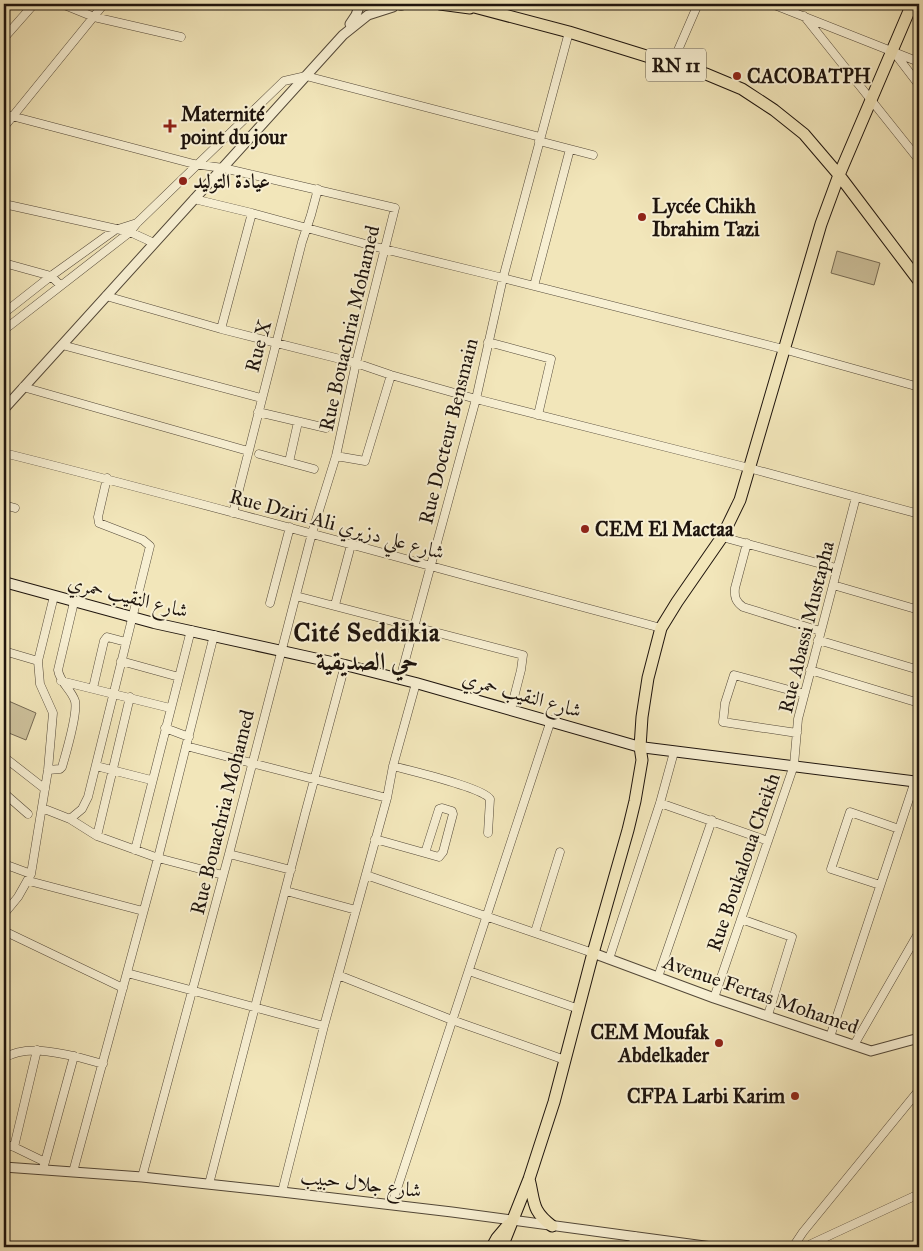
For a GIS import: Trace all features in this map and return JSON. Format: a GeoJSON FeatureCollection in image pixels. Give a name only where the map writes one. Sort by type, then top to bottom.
{"type":"FeatureCollection","features":[{"type":"Feature","properties":{"kind":"main road","name":"RN 11"},"geometry":{"type":"LineString","coordinates":[[440,4],[482,10]]}},
{"type":"Feature","properties":{"kind":"main road","name":"RN 11"},"geometry":{"type":"LineString","coordinates":[[463,4],[569,32],[706,74],[742,89],[774,110],[804,134],[839,175],[919,282]]}},
{"type":"Feature","properties":{"kind":"main road"},"geometry":{"type":"LineString","coordinates":[[502,1247],[529,1179],[554,1102],[635,801],[642,760],[640,747],[642,717],[648,678],[661,628],[722,537],[737,506],[815,242],[839,175],[912,4]]}},
{"type":"Feature","properties":{"kind":"main road","name":"شارع النقيب حمري"},"geometry":{"type":"LineString","coordinates":[[4,582],[74,602],[416,683],[640,747],[917,782]]}},
{"type":"Feature","properties":{"kind":"main road"},"geometry":{"type":"LineString","coordinates":[[529,1179],[536,1211],[552,1226]]}},
{"type":"Feature","properties":{"kind":"main road"},"geometry":{"type":"LineString","coordinates":[[492,1247],[512,1220]]}},
{"type":"Feature","properties":{"kind":"street"},"geometry":{"type":"LineString","coordinates":[[4,38],[34,4]]}},
{"type":"Feature","properties":{"kind":"street"},"geometry":{"type":"LineString","coordinates":[[62,4],[94,17],[181,37]]}},
{"type":"Feature","properties":{"kind":"street"},"geometry":{"type":"LineString","coordinates":[[4,127],[8,116],[104,4]]}},
{"type":"Feature","properties":{"kind":"street"},"geometry":{"type":"LineString","coordinates":[[5,405],[62,345],[343,35],[356,16],[360,4]]}},
{"type":"Feature","properties":{"kind":"street"},"geometry":{"type":"LineString","coordinates":[[372,4],[378,7],[399,5]]}},
{"type":"Feature","properties":{"kind":"street"},"geometry":{"type":"LineString","coordinates":[[672,64],[698,4]]}},
{"type":"Feature","properties":{"kind":"street"},"geometry":{"type":"LineString","coordinates":[[772,4],[919,62]]}},
{"type":"Feature","properties":{"kind":"street"},"geometry":{"type":"LineString","coordinates":[[343,35],[368,15],[399,5]]}},
{"type":"Feature","properties":{"kind":"street"},"geometry":{"type":"LineString","coordinates":[[804,16],[919,160]]}},
{"type":"Feature","properties":{"kind":"street","name":"Rue Docteur Bensmain"},"geometry":{"type":"LineString","coordinates":[[400,679],[476,399],[503,278],[569,32]]}},
{"type":"Feature","properties":{"kind":"street"},"geometry":{"type":"LineString","coordinates":[[892,50],[919,85]]}},
{"type":"Feature","properties":{"kind":"street"},"geometry":{"type":"LineString","coordinates":[[4,330],[130,232],[137,223],[284,81],[306,76],[593,155]]}},
{"type":"Feature","properties":{"kind":"street"},"geometry":{"type":"LineString","coordinates":[[8,116],[199,164],[318,189]]}},
{"type":"Feature","properties":{"kind":"street"},"geometry":{"type":"LineString","coordinates":[[534,286],[570,149]]}},
{"type":"Feature","properties":{"kind":"street","name":"Rue Bouachria Mohamed"},"geometry":{"type":"LineString","coordinates":[[142,1177],[229,854],[312,533],[336,456],[356,363],[395,208],[318,189]]}},
{"type":"Feature","properties":{"kind":"street","name":"Rue X"},"geometry":{"type":"LineString","coordinates":[[233,513],[261,398],[318,189]]}},
{"type":"Feature","properties":{"kind":"street"},"geometry":{"type":"LineString","coordinates":[[194,199],[384,249],[783,349],[919,387]]}},
{"type":"Feature","properties":{"kind":"street"},"geometry":{"type":"LineString","coordinates":[[4,204],[130,232],[154,242]]}},
{"type":"Feature","properties":{"kind":"street"},"geometry":{"type":"LineString","coordinates":[[221,329],[252,213]]}},
{"type":"Feature","properties":{"kind":"street"},"geometry":{"type":"LineString","coordinates":[[4,313],[50,276],[115,230],[137,223]]}},
{"type":"Feature","properties":{"kind":"street"},"geometry":{"type":"LineString","coordinates":[[4,263],[50,276],[60,285]]}},
{"type":"Feature","properties":{"kind":"street"},"geometry":{"type":"LineString","coordinates":[[106,296],[221,329],[356,363],[476,399],[749,468],[919,514]]}},
{"type":"Feature","properties":{"kind":"street"},"geometry":{"type":"LineString","coordinates":[[488,342],[551,359],[538,415]]}},
{"type":"Feature","properties":{"kind":"street"},"geometry":{"type":"LineString","coordinates":[[62,345],[261,398]]}},
{"type":"Feature","properties":{"kind":"street","name":"Rue Bouachria Mohamed"},"geometry":{"type":"LineString","coordinates":[[336,456],[364,462],[391,375]]}},
{"type":"Feature","properties":{"kind":"street"},"geometry":{"type":"LineString","coordinates":[[23,387],[248,451]]}},
{"type":"Feature","properties":{"kind":"street"},"geometry":{"type":"LineString","coordinates":[[258,412],[326,428]]}},
{"type":"Feature","properties":{"kind":"street"},"geometry":{"type":"LineString","coordinates":[[289,462],[298,422]]}},
{"type":"Feature","properties":{"kind":"street","name":"Rue Dziri Ali شارع علي دزيري"},"geometry":{"type":"LineString","coordinates":[[4,453],[107,478],[661,628]]}},
{"type":"Feature","properties":{"kind":"street"},"geometry":{"type":"LineString","coordinates":[[259,454],[314,469]]}},
{"type":"Feature","properties":{"kind":"street"},"geometry":{"type":"LineString","coordinates":[[70,819],[82,810],[96,766],[120,661],[150,546],[142,540],[99,523],[98,517],[107,478]]}},
{"type":"Feature","properties":{"kind":"street","name":"Rue Abassi Mustapha"},"geometry":{"type":"LineString","coordinates":[[794,765],[798,719],[856,497]]}},
{"type":"Feature","properties":{"kind":"street"},"geometry":{"type":"LineString","coordinates":[[4,505],[15,508]]}},
{"type":"Feature","properties":{"kind":"street"},"geometry":{"type":"LineString","coordinates":[[270,603],[290,527]]}},
{"type":"Feature","properties":{"kind":"street"},"geometry":{"type":"LineString","coordinates":[[722,537],[836,568]]}},
{"type":"Feature","properties":{"kind":"street"},"geometry":{"type":"LineString","coordinates":[[747,543],[735,588],[734,596],[739,604],[743,607],[820,631]]}},
{"type":"Feature","properties":{"kind":"street"},"geometry":{"type":"LineString","coordinates":[[335,605],[351,544]]}},
{"type":"Feature","properties":{"kind":"street"},"geometry":{"type":"LineString","coordinates":[[833,585],[919,610]]}},
{"type":"Feature","properties":{"kind":"street"},"geometry":{"type":"LineString","coordinates":[[4,914],[30,878],[48,770],[53,713],[40,684],[38,661],[54,596]]}},
{"type":"Feature","properties":{"kind":"street"},"geometry":{"type":"LineString","coordinates":[[296,596],[523,655],[511,709]]}},
{"type":"Feature","properties":{"kind":"street"},"geometry":{"type":"LineString","coordinates":[[48,770],[60,770],[62,767],[71,732],[75,706],[73,696],[62,681],[58,670],[74,602]]}},
{"type":"Feature","properties":{"kind":"street"},"geometry":{"type":"LineString","coordinates":[[135,850],[151,780],[191,630]]}},
{"type":"Feature","properties":{"kind":"street"},"geometry":{"type":"LineString","coordinates":[[73,1172],[158,858],[214,635]]}},
{"type":"Feature","properties":{"kind":"street"},"geometry":{"type":"LineString","coordinates":[[93,688],[104,640],[107,637],[126,642]]}},
{"type":"Feature","properties":{"kind":"street"},"geometry":{"type":"LineString","coordinates":[[818,640],[919,670]]}},
{"type":"Feature","properties":{"kind":"street"},"geometry":{"type":"LineString","coordinates":[[4,651],[38,661]]}},
{"type":"Feature","properties":{"kind":"street"},"geometry":{"type":"LineString","coordinates":[[120,661],[179,678]]}},
{"type":"Feature","properties":{"kind":"street"},"geometry":{"type":"LineString","coordinates":[[210,1184],[254,1007],[345,665]]}},
{"type":"Feature","properties":{"kind":"street"},"geometry":{"type":"LineString","coordinates":[[810,670],[919,703]]}},
{"type":"Feature","properties":{"kind":"street"},"geometry":{"type":"LineString","coordinates":[[797,733],[723,722],[725,703],[734,675],[804,694]]}},
{"type":"Feature","properties":{"kind":"street"},"geometry":{"type":"LineString","coordinates":[[62,681],[170,708]]}},
{"type":"Feature","properties":{"kind":"street"},"geometry":{"type":"LineString","coordinates":[[282,1192],[324,1026],[387,798],[393,766],[416,683]]}},
{"type":"Feature","properties":{"kind":"street"},"geometry":{"type":"LineString","coordinates":[[96,836],[130,697]]}},
{"type":"Feature","properties":{"kind":"street"},"geometry":{"type":"LineString","coordinates":[[392,1204],[550,720]]}},
{"type":"Feature","properties":{"kind":"street"},"geometry":{"type":"LineString","coordinates":[[165,728],[188,737]]}},
{"type":"Feature","properties":{"kind":"street"},"geometry":{"type":"LineString","coordinates":[[186,746],[387,798]]}},
{"type":"Feature","properties":{"kind":"street"},"geometry":{"type":"LineString","coordinates":[[609,959],[660,803],[674,752]]}},
{"type":"Feature","properties":{"kind":"street"},"geometry":{"type":"LineString","coordinates":[[4,757],[45,789]]}},
{"type":"Feature","properties":{"kind":"street","name":"Rue Boukaloua Cheikh"},"geometry":{"type":"LineString","coordinates":[[714,998],[794,765]]}},
{"type":"Feature","properties":{"kind":"street"},"geometry":{"type":"LineString","coordinates":[[96,766],[151,780]]}},
{"type":"Feature","properties":{"kind":"street"},"geometry":{"type":"LineString","coordinates":[[393,766],[487,795],[490,799],[488,833]]}},
{"type":"Feature","properties":{"kind":"street"},"geometry":{"type":"LineString","coordinates":[[830,1037],[899,829],[917,782]]}},
{"type":"Feature","properties":{"kind":"street"},"geometry":{"type":"LineString","coordinates":[[4,793],[28,814]]}},
{"type":"Feature","properties":{"kind":"street"},"geometry":{"type":"LineString","coordinates":[[660,803],[768,841]]}},
{"type":"Feature","properties":{"kind":"street"},"geometry":{"type":"LineString","coordinates":[[42,808],[70,819],[96,836],[158,858],[223,875]]}},
{"type":"Feature","properties":{"kind":"street"},"geometry":{"type":"LineString","coordinates":[[375,839],[439,857],[442,854],[452,820],[452,811],[442,808],[438,810],[425,853]]}},
{"type":"Feature","properties":{"kind":"street"},"geometry":{"type":"LineString","coordinates":[[880,885],[831,869],[850,812],[899,829]]}},
{"type":"Feature","properties":{"kind":"street"},"geometry":{"type":"LineString","coordinates":[[658,977],[712,820]]}},
{"type":"Feature","properties":{"kind":"street"},"geometry":{"type":"LineString","coordinates":[[534,932],[560,852]]}},
{"type":"Feature","properties":{"kind":"street"},"geometry":{"type":"LineString","coordinates":[[229,854],[291,870]]}},
{"type":"Feature","properties":{"kind":"street"},"geometry":{"type":"LineString","coordinates":[[4,864],[30,878],[143,911]]}},
{"type":"Feature","properties":{"kind":"street"},"geometry":{"type":"LineString","coordinates":[[366,875],[593,953]]}},
{"type":"Feature","properties":{"kind":"street"},"geometry":{"type":"LineString","coordinates":[[286,891],[356,910]]}},
{"type":"Feature","properties":{"kind":"street"},"geometry":{"type":"LineString","coordinates":[[741,920],[792,937],[768,1015]]}},
{"type":"Feature","properties":{"kind":"street"},"geometry":{"type":"LineString","coordinates":[[4,931],[123,988]]}},
{"type":"Feature","properties":{"kind":"street"},"geometry":{"type":"LineString","coordinates":[[854,1045],[919,932]]}},
{"type":"Feature","properties":{"kind":"street","name":"Avenue Fertas Mohamed"},"geometry":{"type":"LineString","coordinates":[[593,953],[714,998],[871,1051],[919,1038]]}},
{"type":"Feature","properties":{"kind":"street"},"geometry":{"type":"LineString","coordinates":[[469,970],[579,1009]]}},
{"type":"Feature","properties":{"kind":"street"},"geometry":{"type":"LineString","coordinates":[[127,973],[324,1026]]}},
{"type":"Feature","properties":{"kind":"street"},"geometry":{"type":"LineString","coordinates":[[338,975],[452,1020],[565,1060]]}},
{"type":"Feature","properties":{"kind":"street"},"geometry":{"type":"LineString","coordinates":[[14,1147],[37,1050]]}},
{"type":"Feature","properties":{"kind":"street"},"geometry":{"type":"LineString","coordinates":[[4,1058],[15,1053],[49,1050],[103,1064]]}},
{"type":"Feature","properties":{"kind":"street"},"geometry":{"type":"LineString","coordinates":[[4,1144],[14,1147],[44,1166],[74,1056]]}},
{"type":"Feature","properties":{"kind":"street"},"geometry":{"type":"LineString","coordinates":[[793,1247],[803,1232],[919,1090]]}},
{"type":"Feature","properties":{"kind":"street","name":"شارع جلال حبيب"},"geometry":{"type":"LineString","coordinates":[[4,1167],[44,1166],[73,1172],[142,1177],[392,1204],[712,1247]]}},
{"type":"Feature","properties":{"kind":"street"},"geometry":{"type":"LineString","coordinates":[[803,1232],[811,1246],[919,1194]]}},
{"type":"Feature","properties":{"kind":"street"},"geometry":{"type":"LineString","coordinates":[[633,1247],[634,1236]]}},
{"type":"Feature","properties":{"kind":"shaded area"},"geometry":{"type":"Polygon","coordinates":[[[837,251],[880,263],[874,285],[831,273],[837,251]]]}},
{"type":"Feature","properties":{"kind":"shaded area"},"geometry":{"type":"Polygon","coordinates":[[[4,699],[36,713],[26,740],[4,731],[4,699]]]}},
{"type":"Feature","properties":{"kind":"place","name":"CACOBATPH"},"geometry":{"type":"Point","coordinates":[737,76]}},
{"type":"Feature","properties":{"kind":"place","name":"Maternité point du jour"},"geometry":{"type":"Point","coordinates":[170,126]}},
{"type":"Feature","properties":{"kind":"place","name":"عيادة التوليد"},"geometry":{"type":"Point","coordinates":[183,181]}},
{"type":"Feature","properties":{"kind":"place","name":"Lycée Chikh Ibrahim Tazi"},"geometry":{"type":"Point","coordinates":[642,217]}},
{"type":"Feature","properties":{"kind":"place","name":"CEM El Mactaa"},"geometry":{"type":"Point","coordinates":[585,529]}},
{"type":"Feature","properties":{"kind":"place","name":"CEM Moufak Abdelkader"},"geometry":{"type":"Point","coordinates":[719,1043]}},
{"type":"Feature","properties":{"kind":"place","name":"CFPA Larbi Karim"},"geometry":{"type":"Point","coordinates":[795,1096]}},
{"type":"Feature","properties":{"kind":"district","name":"Cité Seddikia حي الصديقية"},"geometry":{"type":"Point","coordinates":[367,646]}}]}
